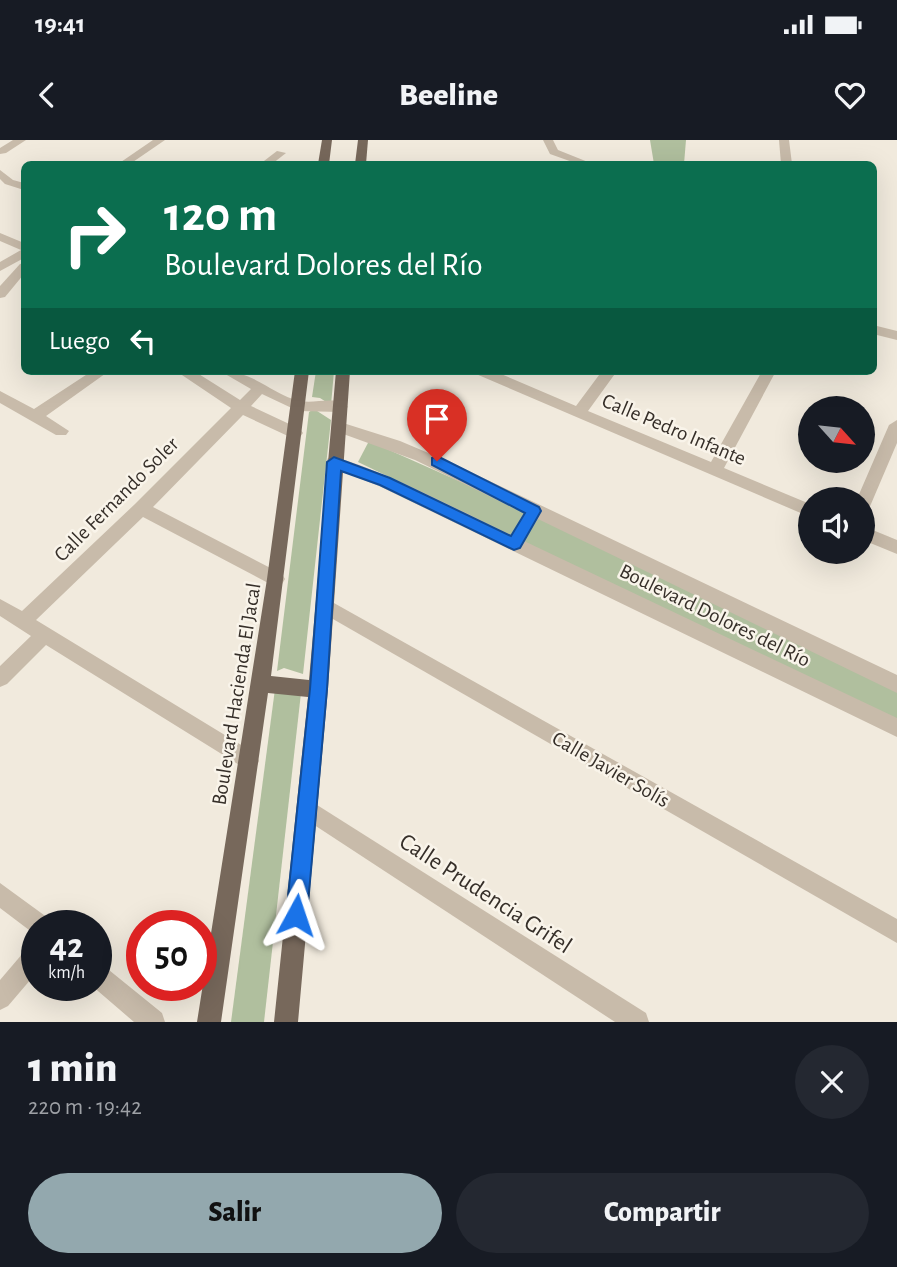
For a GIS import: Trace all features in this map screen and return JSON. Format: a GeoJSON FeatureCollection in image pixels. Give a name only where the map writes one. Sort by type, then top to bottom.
{"type":"FeatureCollection","features":[{"type":"Feature","properties":{"kind":"main road"},"geometry":{"type":"LineString","coordinates":[[324,161],[327,140]]}},
{"type":"Feature","properties":{"kind":"main road"},"geometry":{"type":"LineString","coordinates":[[361,161],[363,140]]}},
{"type":"Feature","properties":{"kind":"main road","name":"Boulevard Hacienda El Jacal"},"geometry":{"type":"LineString","coordinates":[[209,1022],[261,684],[302,375]]}},
{"type":"Feature","properties":{"kind":"main road"},"geometry":{"type":"LineString","coordinates":[[286,1022],[318,689],[343,375]]}},
{"type":"Feature","properties":{"kind":"main road"},"geometry":{"type":"LineString","coordinates":[[261,684],[318,689]]}},
{"type":"Feature","properties":{"kind":"street"},"geometry":{"type":"LineString","coordinates":[[1,154],[21,140]]}},
{"type":"Feature","properties":{"kind":"street"},"geometry":{"type":"LineString","coordinates":[[128,161],[160,140]]}},
{"type":"Feature","properties":{"kind":"street"},"geometry":{"type":"LineString","coordinates":[[548,140],[554,152],[579,161]]}},
{"type":"Feature","properties":{"kind":"street"},"geometry":{"type":"LineString","coordinates":[[784,140],[787,161]]}},
{"type":"Feature","properties":{"kind":"street"},"geometry":{"type":"LineString","coordinates":[[269,161],[281,153]]}},
{"type":"Feature","properties":{"kind":"street"},"geometry":{"type":"LineString","coordinates":[[0,173],[9,182],[21,186]]}},
{"type":"Feature","properties":{"kind":"street"},"geometry":{"type":"LineString","coordinates":[[0,237],[21,246]]}},
{"type":"Feature","properties":{"kind":"street"},"geometry":{"type":"LineString","coordinates":[[3,262],[21,254]]}},
{"type":"Feature","properties":{"kind":"street"},"geometry":{"type":"LineString","coordinates":[[3,262],[21,267]]}},
{"type":"Feature","properties":{"kind":"street"},"geometry":{"type":"LineString","coordinates":[[0,294],[21,271]]}},
{"type":"Feature","properties":{"kind":"street"},"geometry":{"type":"LineString","coordinates":[[877,330],[897,336]]}},
{"type":"Feature","properties":{"kind":"street"},"geometry":{"type":"LineString","coordinates":[[36,415],[96,375]]}},
{"type":"Feature","properties":{"kind":"street"},"geometry":{"type":"LineString","coordinates":[[189,375],[240,407],[295,433]]}},
{"type":"Feature","properties":{"kind":"street"},"geometry":{"type":"LineString","coordinates":[[235,375],[298,406]]}},
{"type":"Feature","properties":{"kind":"street","name":"Calle Pedro Infante"},"geometry":{"type":"LineString","coordinates":[[490,375],[798,506]]}},
{"type":"Feature","properties":{"kind":"street"},"geometry":{"type":"LineString","coordinates":[[578,414],[607,375]]}},
{"type":"Feature","properties":{"kind":"street"},"geometry":{"type":"LineString","coordinates":[[714,471],[767,375]]}},
{"type":"Feature","properties":{"kind":"street","name":"Calle Fernando Soler"},"geometry":{"type":"LineString","coordinates":[[23,621],[141,509],[260,388]]}},
{"type":"Feature","properties":{"kind":"street"},"geometry":{"type":"LineString","coordinates":[[0,396],[61,431]]}},
{"type":"Feature","properties":{"kind":"street","name":"Boulevard Dolores del Río"},"geometry":{"type":"LineString","coordinates":[[298,406],[340,417],[371,435],[437,461],[534,511],[897,684]]}},
{"type":"Feature","properties":{"kind":"street"},"geometry":{"type":"LineString","coordinates":[[870,487],[897,425]]}},
{"type":"Feature","properties":{"kind":"street","name":"Boulevard Dolores del Río"},"geometry":{"type":"LineString","coordinates":[[334,462],[385,482],[897,728]]}},
{"type":"Feature","properties":{"kind":"street"},"geometry":{"type":"LineString","coordinates":[[141,509],[276,579]]}},
{"type":"Feature","properties":{"kind":"street"},"geometry":{"type":"LineString","coordinates":[[514,544],[534,511]]}},
{"type":"Feature","properties":{"kind":"street"},"geometry":{"type":"LineString","coordinates":[[875,538],[897,547]]}},
{"type":"Feature","properties":{"kind":"street","name":"Calle Javier Solís"},"geometry":{"type":"LineString","coordinates":[[325,606],[897,932]]}},
{"type":"Feature","properties":{"kind":"street"},"geometry":{"type":"LineString","coordinates":[[0,607],[249,761]]}},
{"type":"Feature","properties":{"kind":"street"},"geometry":{"type":"LineString","coordinates":[[0,678],[44,635]]}},
{"type":"Feature","properties":{"kind":"street","name":"Calle Prudencia Grifel"},"geometry":{"type":"LineString","coordinates":[[306,808],[637,1022]]}},
{"type":"Feature","properties":{"kind":"street"},"geometry":{"type":"LineString","coordinates":[[0,894],[21,911]]}},
{"type":"Feature","properties":{"kind":"street"},"geometry":{"type":"LineString","coordinates":[[0,998],[21,973]]}},
{"type":"Feature","properties":{"kind":"street"},"geometry":{"type":"LineString","coordinates":[[112,987],[153,1022]]}},
{"type":"Feature","properties":{"kind":"green space"},"geometry":{"type":"Polygon","coordinates":[[[650,140],[686,140],[684,161],[654,161],[650,140]]]}},
{"type":"Feature","properties":{"kind":"green space"},"geometry":{"type":"Polygon","coordinates":[[[315,375],[334,375],[331,405],[320,398],[312,397],[315,375]]]}},
{"type":"Feature","properties":{"kind":"green space"},"geometry":{"type":"Polygon","coordinates":[[[314,409],[331,420],[303,674],[284,668],[277,671],[309,412],[314,409]]]}},
{"type":"Feature","properties":{"kind":"green space"},"geometry":{"type":"Polygon","coordinates":[[[369,441],[479,490],[897,688],[897,722],[358,462],[369,441]]]}},
{"type":"Feature","properties":{"kind":"green space"},"geometry":{"type":"Polygon","coordinates":[[[275,689],[301,693],[264,1022],[231,1022],[275,689]]]}},
{"type":"Feature","properties":{"kind":"route"},"geometry":{"type":"LineString","coordinates":[[296,915],[325,606],[334,462],[385,482],[514,544],[534,511],[437,461]]}}]}
